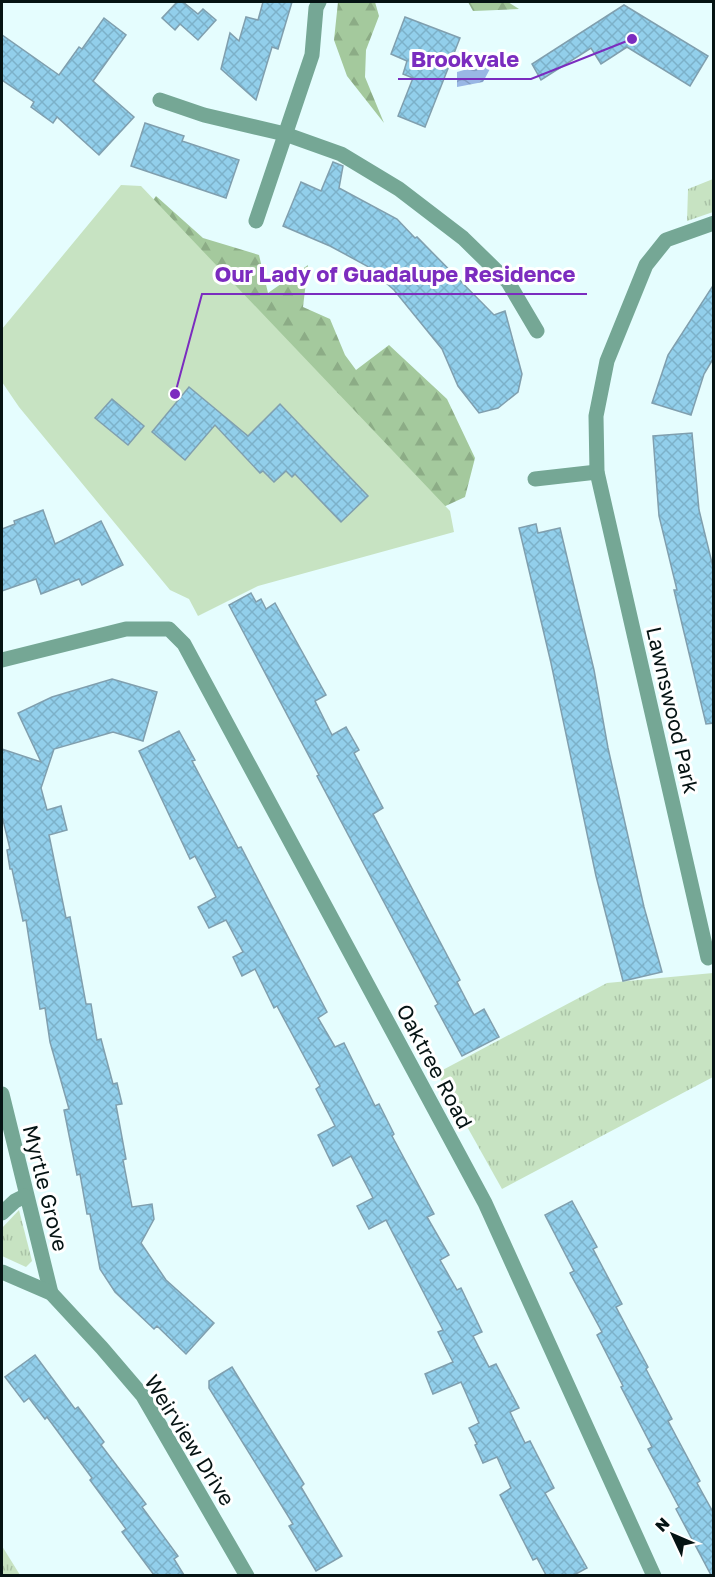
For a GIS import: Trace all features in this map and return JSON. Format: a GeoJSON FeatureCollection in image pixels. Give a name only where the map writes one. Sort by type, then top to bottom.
{"type":"FeatureCollection","features":[{"type":"Feature","properties":{"kind":"street"},"geometry":{"type":"LineString","coordinates":[[256,220],[312,55],[316,8],[319,2]]}},
{"type":"Feature","properties":{"kind":"street"},"geometry":{"type":"LineString","coordinates":[[160,100],[204,115],[285,134],[341,154],[399,189],[463,238],[508,282],[537,332]]}},
{"type":"Feature","properties":{"kind":"street","name":"Lawnswood Park"},"geometry":{"type":"LineString","coordinates":[[708,958],[597,472],[596,416],[607,361],[646,265],[666,240],[714,223]]}},
{"type":"Feature","properties":{"kind":"street"},"geometry":{"type":"LineString","coordinates":[[535,479],[597,472]]}},
{"type":"Feature","properties":{"kind":"street","name":"Oaktree Road"},"geometry":{"type":"LineString","coordinates":[[2,660],[126,629],[169,630],[184,644],[485,1203],[654,1575]]}},
{"type":"Feature","properties":{"kind":"street","name":"Myrtle Grove"},"geometry":{"type":"LineString","coordinates":[[2,1094],[25,1196],[51,1293]]}},
{"type":"Feature","properties":{"kind":"street"},"geometry":{"type":"LineString","coordinates":[[2,1213],[15,1201],[25,1196]]}},
{"type":"Feature","properties":{"kind":"street","name":"Weirview Drive"},"geometry":{"type":"LineString","coordinates":[[2,1272],[51,1293],[143,1396],[248,1575]]}},
{"type":"Feature","properties":{"kind":"green space"},"geometry":{"type":"Polygon","coordinates":[[[338,2],[375,2],[379,16],[366,50],[365,77],[384,123],[347,76],[334,40],[338,2]]]}},
{"type":"Feature","properties":{"kind":"green space"},"geometry":{"type":"Polygon","coordinates":[[[468,2],[508,2],[519,9],[473,11],[468,2]]]}},
{"type":"Feature","properties":{"kind":"green space"},"geometry":{"type":"Polygon","coordinates":[[[713,179],[713,212],[687,221],[688,189],[713,179]]]}},
{"type":"Feature","properties":{"kind":"green space"},"geometry":{"type":"Polygon","coordinates":[[[121,185],[141,186],[450,511],[454,532],[258,586],[198,616],[189,599],[170,590],[19,407],[2,382],[2,329],[121,185]]]}},
{"type":"Feature","properties":{"kind":"green space"},"geometry":{"type":"Polygon","coordinates":[[[156,196],[203,238],[259,255],[268,293],[308,265],[303,307],[330,319],[345,355],[356,370],[389,345],[447,399],[475,458],[465,497],[439,509],[147,208],[156,196]]]}},
{"type":"Feature","properties":{"kind":"green space"},"geometry":{"type":"Polygon","coordinates":[[[713,973],[713,1077],[502,1189],[437,1073],[607,983],[713,973]]]}},
{"type":"Feature","properties":{"kind":"green space"},"geometry":{"type":"Polygon","coordinates":[[[19,1210],[32,1261],[26,1267],[2,1256],[2,1228],[19,1210]]]}},
{"type":"Feature","properties":{"kind":"green space"},"geometry":{"type":"Polygon","coordinates":[[[2,1546],[20,1575],[2,1575],[2,1546]]]}},
{"type":"Feature","properties":{"kind":"water"},"geometry":{"type":"Polygon","coordinates":[[[482,53],[488,56],[491,67],[483,82],[457,87],[457,72],[471,68],[482,53]]]}},
{"type":"Feature","properties":{"kind":"building"},"geometry":{"type":"Polygon","coordinates":[[[177,2],[183,2],[198,14],[203,9],[216,20],[198,40],[180,24],[175,30],[162,18],[177,2]]]}},
{"type":"Feature","properties":{"kind":"building"},"geometry":{"type":"Polygon","coordinates":[[[263,2],[292,2],[278,49],[272,47],[256,100],[221,69],[230,33],[239,41],[246,17],[258,20],[263,2]]]}},
{"type":"Feature","properties":{"kind":"building"},"geometry":{"type":"Polygon","coordinates":[[[624,5],[708,56],[690,86],[627,47],[601,64],[591,48],[541,80],[532,64],[624,5]]]}},
{"type":"Feature","properties":{"kind":"building"},"geometry":{"type":"Polygon","coordinates":[[[405,17],[460,38],[425,127],[398,116],[413,78],[403,74],[407,61],[391,54],[405,17]]]}},
{"type":"Feature","properties":{"kind":"building"},"geometry":{"type":"Polygon","coordinates":[[[104,18],[126,35],[93,81],[134,117],[99,155],[57,117],[53,123],[31,107],[34,102],[2,80],[2,35],[59,75],[79,47],[82,49],[104,18]]]}},
{"type":"Feature","properties":{"kind":"building"},"geometry":{"type":"Polygon","coordinates":[[[145,123],[184,136],[182,141],[239,160],[226,198],[131,166],[145,123]]]}},
{"type":"Feature","properties":{"kind":"building"},"geometry":{"type":"Polygon","coordinates":[[[333,162],[343,166],[339,188],[397,219],[494,315],[505,311],[522,374],[518,392],[498,408],[479,413],[458,386],[442,349],[394,290],[367,266],[330,246],[283,226],[301,182],[321,191],[333,162]]]}},
{"type":"Feature","properties":{"kind":"building"},"geometry":{"type":"Polygon","coordinates":[[[714,284],[713,359],[704,374],[691,415],[652,403],[668,355],[714,284]]]}},
{"type":"Feature","properties":{"kind":"building"},"geometry":{"type":"Polygon","coordinates":[[[189,387],[248,436],[280,404],[368,496],[341,522],[295,474],[292,477],[286,471],[274,482],[263,471],[260,473],[215,425],[185,460],[152,432],[189,387]]]}},
{"type":"Feature","properties":{"kind":"building"},"geometry":{"type":"Polygon","coordinates":[[[112,399],[144,426],[128,445],[95,418],[112,399]]]}},
{"type":"Feature","properties":{"kind":"building"},"geometry":{"type":"Polygon","coordinates":[[[692,433],[699,510],[714,571],[714,723],[706,724],[659,516],[653,436],[692,433]]]}},
{"type":"Feature","properties":{"kind":"building"},"geometry":{"type":"Polygon","coordinates":[[[43,510],[55,544],[101,521],[123,565],[82,585],[79,579],[41,594],[36,579],[2,591],[2,529],[15,524],[14,521],[43,510]]]}},
{"type":"Feature","properties":{"kind":"building"},"geometry":{"type":"Polygon","coordinates":[[[536,524],[538,533],[560,528],[594,670],[608,748],[644,907],[662,972],[623,981],[596,876],[551,663],[519,528],[536,524]]]}},
{"type":"Feature","properties":{"kind":"building"},"geometry":{"type":"Polygon","coordinates":[[[251,593],[256,602],[261,599],[266,609],[275,603],[326,695],[315,701],[332,735],[346,727],[359,750],[354,753],[383,808],[373,814],[460,980],[457,982],[474,1015],[484,1009],[499,1037],[462,1056],[435,1006],[438,1004],[229,605],[251,593]]]}},
{"type":"Feature","properties":{"kind":"building"},"geometry":{"type":"Polygon","coordinates":[[[112,679],[157,692],[143,741],[113,732],[54,749],[41,788],[47,810],[61,806],[67,830],[49,835],[66,918],[70,917],[86,1004],[91,1004],[97,1040],[101,1039],[113,1084],[117,1083],[122,1104],[116,1105],[132,1207],[152,1204],[154,1219],[141,1243],[166,1280],[214,1323],[186,1354],[157,1326],[154,1329],[115,1292],[100,1269],[90,1214],[87,1214],[80,1174],[77,1175],[64,1110],[69,1109],[50,1042],[45,1008],[40,1009],[26,920],[23,921],[12,869],[10,869],[7,850],[10,849],[2,816],[2,749],[41,762],[18,713],[52,697],[112,679]]]}},
{"type":"Feature","properties":{"kind":"building"},"geometry":{"type":"Polygon","coordinates":[[[179,731],[195,760],[192,761],[238,848],[241,847],[327,1012],[318,1018],[335,1047],[344,1043],[375,1106],[379,1104],[394,1134],[392,1136],[434,1214],[427,1217],[449,1255],[440,1260],[457,1290],[461,1288],[482,1332],[473,1336],[489,1367],[496,1364],[519,1408],[510,1412],[525,1443],[530,1441],[554,1488],[545,1493],[587,1568],[574,1575],[546,1575],[537,1558],[533,1560],[500,1495],[511,1488],[497,1457],[483,1463],[475,1445],[477,1444],[469,1428],[479,1423],[461,1382],[433,1394],[425,1374],[453,1362],[438,1332],[443,1330],[386,1220],[369,1229],[357,1206],[373,1198],[351,1156],[333,1166],[318,1135],[335,1126],[316,1089],[320,1086],[277,1006],[274,1008],[255,969],[242,976],[233,957],[243,952],[226,920],[209,928],[198,907],[216,897],[195,856],[190,859],[139,751],[179,731]]]}},
{"type":"Feature","properties":{"kind":"building"},"geometry":{"type":"Polygon","coordinates":[[[572,1201],[597,1247],[593,1249],[622,1304],[616,1307],[648,1367],[646,1369],[672,1419],[668,1421],[700,1481],[697,1483],[714,1514],[714,1575],[711,1575],[676,1509],[679,1507],[648,1449],[652,1447],[597,1335],[602,1332],[570,1273],[574,1271],[545,1215],[572,1201]]]}},
{"type":"Feature","properties":{"kind":"building"},"geometry":{"type":"Polygon","coordinates":[[[35,1355],[75,1409],[78,1407],[104,1442],[101,1445],[146,1504],[142,1507],[178,1556],[174,1559],[184,1575],[154,1575],[122,1532],[126,1529],[90,1480],[92,1478],[47,1417],[45,1419],[29,1398],[24,1402],[5,1377],[35,1355]]]}},
{"type":"Feature","properties":{"kind":"building"},"geometry":{"type":"Polygon","coordinates":[[[232,1367],[304,1484],[301,1487],[342,1556],[316,1571],[289,1526],[293,1524],[209,1388],[209,1381],[232,1367]]]}},
{"type":"Feature","properties":{"kind":"place","name":"Brookvale"},"geometry":{"type":"Point","coordinates":[632,39]}},
{"type":"Feature","properties":{"kind":"place","name":"Our Lady of Guadalupe Residence"},"geometry":{"type":"Point","coordinates":[175,394]}}]}
